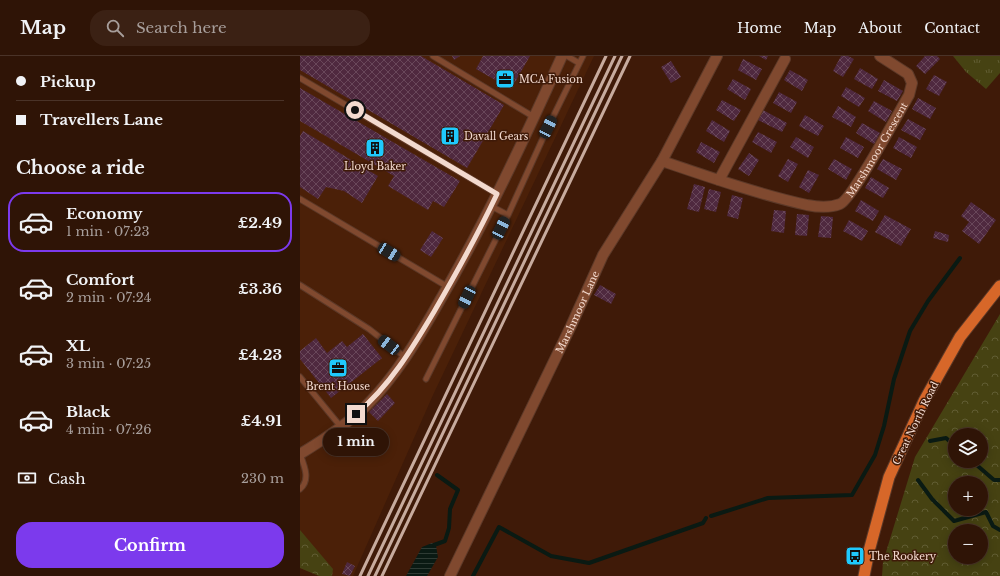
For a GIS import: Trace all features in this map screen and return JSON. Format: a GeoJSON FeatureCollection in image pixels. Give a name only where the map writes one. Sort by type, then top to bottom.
{"type":"FeatureCollection","features":[{"type":"Feature","properties":{"kind":"main road","name":"Great North Road"},"geometry":{"type":"LineString","coordinates":[[864,576],[868,551],[889,477],[924,401],[960,337],[1000,286]]}},
{"type":"Feature","properties":{"kind":"street"},"geometry":{"type":"LineString","coordinates":[[300,454],[341,427],[366,406],[391,378],[417,340],[472,244],[562,56]]}},
{"type":"Feature","properties":{"kind":"street","name":"Marshmoor Lane"},"geometry":{"type":"LineString","coordinates":[[450,576],[571,326],[603,255],[662,161],[717,56]]}},
{"type":"Feature","properties":{"kind":"street","name":"Marshmoor Crescent"},"geometry":{"type":"LineString","coordinates":[[662,161],[719,180],[808,205],[827,207],[841,204],[855,187],[909,95],[912,83],[908,74],[880,56]]}},
{"type":"Feature","properties":{"kind":"street"},"geometry":{"type":"LineString","coordinates":[[719,180],[784,59]]}},
{"type":"Feature","properties":{"kind":"lane"},"geometry":{"type":"LineString","coordinates":[[433,56],[534,117]]}},
{"type":"Feature","properties":{"kind":"lane"},"geometry":{"type":"LineString","coordinates":[[567,56],[580,63]]}},
{"type":"Feature","properties":{"kind":"lane"},"geometry":{"type":"LineString","coordinates":[[426,379],[508,215],[548,127],[583,56]]}},
{"type":"Feature","properties":{"kind":"lane"},"geometry":{"type":"LineString","coordinates":[[300,78],[497,194]]}},
{"type":"Feature","properties":{"kind":"lane"},"geometry":{"type":"LineString","coordinates":[[300,198],[448,287]]}},
{"type":"Feature","properties":{"kind":"lane"},"geometry":{"type":"LineString","coordinates":[[491,206],[508,215]]}},
{"type":"Feature","properties":{"kind":"lane"},"geometry":{"type":"LineString","coordinates":[[300,285],[369,329],[405,357]]}},
{"type":"Feature","properties":{"kind":"lane"},"geometry":{"type":"LineString","coordinates":[[300,377],[341,427]]}},
{"type":"Feature","properties":{"kind":"lane"},"geometry":{"type":"LineString","coordinates":[[300,454],[309,471],[304,486],[300,489]]}},
{"type":"Feature","properties":{"kind":"shaded area"},"geometry":{"type":"Polygon","coordinates":[[[300,56],[594,56],[433,395],[353,576],[319,576],[300,568],[300,56]]]}},
{"type":"Feature","properties":{"kind":"shaded area"},"geometry":{"type":"Polygon","coordinates":[[[432,543],[436,546],[438,557],[427,576],[406,576],[422,547],[432,543]]]}},
{"type":"Feature","properties":{"kind":"green space"},"geometry":{"type":"Polygon","coordinates":[[[953,56],[1000,56],[1000,73],[986,89],[966,72],[953,56]]]}},
{"type":"Feature","properties":{"kind":"green space"},"geometry":{"type":"Polygon","coordinates":[[[1000,314],[1000,576],[882,576],[883,562],[915,457],[1000,314]]]}},
{"type":"Feature","properties":{"kind":"green space"},"geometry":{"type":"Polygon","coordinates":[[[300,530],[333,569],[332,576],[319,576],[300,568],[300,530]]]}},
{"type":"Feature","properties":{"kind":"building","name":"Davall Gears"},"geometry":{"type":"Polygon","coordinates":[[[300,56],[421,56],[504,105],[467,168],[300,70],[300,56]]]}},
{"type":"Feature","properties":{"kind":"building"},"geometry":{"type":"Polygon","coordinates":[[[452,56],[460,56],[454,60],[452,56]]]}},
{"type":"Feature","properties":{"kind":"building","name":"MCA Fusion"},"geometry":{"type":"Polygon","coordinates":[[[483,56],[530,56],[511,89],[476,69],[483,56]]]}},
{"type":"Feature","properties":{"kind":"building"},"geometry":{"type":"Polygon","coordinates":[[[759,56],[768,56],[766,60],[759,56]]]}},
{"type":"Feature","properties":{"kind":"building"},"geometry":{"type":"Polygon","coordinates":[[[841,56],[848,56],[854,59],[843,77],[833,71],[841,56]]]}},
{"type":"Feature","properties":{"kind":"building"},"geometry":{"type":"Polygon","coordinates":[[[925,56],[937,56],[940,59],[925,74],[916,66],[925,56]]]}},
{"type":"Feature","properties":{"kind":"building"},"geometry":{"type":"Polygon","coordinates":[[[743,59],[762,69],[756,80],[738,70],[743,59]]]}},
{"type":"Feature","properties":{"kind":"building"},"geometry":{"type":"Polygon","coordinates":[[[671,61],[681,77],[671,83],[661,67],[671,61]]]}},
{"type":"Feature","properties":{"kind":"building"},"geometry":{"type":"Polygon","coordinates":[[[860,68],[878,79],[872,89],[854,79],[860,68]]]}},
{"type":"Feature","properties":{"kind":"building"},"geometry":{"type":"Polygon","coordinates":[[[790,70],[808,80],[802,91],[784,80],[790,70]]]}},
{"type":"Feature","properties":{"kind":"building"},"geometry":{"type":"Polygon","coordinates":[[[934,75],[947,82],[939,96],[926,89],[934,75]]]}},
{"type":"Feature","properties":{"kind":"building"},"geometry":{"type":"Polygon","coordinates":[[[733,79],[751,89],[745,100],[727,89],[733,79]]]}},
{"type":"Feature","properties":{"kind":"building"},"geometry":{"type":"Polygon","coordinates":[[[884,80],[903,91],[897,101],[878,91],[884,80]]]}},
{"type":"Feature","properties":{"kind":"building"},"geometry":{"type":"Polygon","coordinates":[[[846,87],[865,98],[859,107],[841,96],[846,87]]]}},
{"type":"Feature","properties":{"kind":"building","name":"Lloyd Baker"},"geometry":{"type":"Polygon","coordinates":[[[300,88],[460,181],[444,207],[433,201],[428,210],[388,186],[394,176],[300,121],[300,88]]]}},
{"type":"Feature","properties":{"kind":"building"},"geometry":{"type":"Polygon","coordinates":[[[779,92],[797,102],[791,113],[773,103],[779,92]]]}},
{"type":"Feature","properties":{"kind":"building"},"geometry":{"type":"Polygon","coordinates":[[[918,98],[936,108],[930,119],[912,109],[918,98]]]}},
{"type":"Feature","properties":{"kind":"building"},"geometry":{"type":"Polygon","coordinates":[[[722,100],[741,110],[734,121],[716,110],[722,100]]]}},
{"type":"Feature","properties":{"kind":"building"},"geometry":{"type":"Polygon","coordinates":[[[874,101],[892,111],[886,122],[868,111],[874,101]]]}},
{"type":"Feature","properties":{"kind":"building"},"geometry":{"type":"Polygon","coordinates":[[[838,106],[856,117],[851,127],[832,117],[838,106]]]}},
{"type":"Feature","properties":{"kind":"building"},"geometry":{"type":"Polygon","coordinates":[[[763,110],[787,123],[782,132],[758,120],[763,110]]]}},
{"type":"Feature","properties":{"kind":"building"},"geometry":{"type":"Polygon","coordinates":[[[805,115],[824,126],[818,136],[799,126],[805,115]]]}},
{"type":"Feature","properties":{"kind":"building"},"geometry":{"type":"Polygon","coordinates":[[[908,119],[926,129],[920,140],[901,130],[908,119]]]}},
{"type":"Feature","properties":{"kind":"building"},"geometry":{"type":"Polygon","coordinates":[[[712,120],[730,131],[724,142],[706,131],[712,120]]]}},
{"type":"Feature","properties":{"kind":"building"},"geometry":{"type":"Polygon","coordinates":[[[862,123],[880,133],[874,144],[856,133],[862,123]]]}},
{"type":"Feature","properties":{"kind":"building"},"geometry":{"type":"Polygon","coordinates":[[[303,131],[378,176],[362,203],[344,191],[326,187],[318,199],[300,187],[300,136],[303,131]]]}},
{"type":"Feature","properties":{"kind":"building"},"geometry":{"type":"Polygon","coordinates":[[[758,132],[777,142],[771,153],[752,142],[758,132]]]}},
{"type":"Feature","properties":{"kind":"building"},"geometry":{"type":"Polygon","coordinates":[[[796,137],[814,147],[808,158],[790,147],[796,137]]]}},
{"type":"Feature","properties":{"kind":"building"},"geometry":{"type":"Polygon","coordinates":[[[846,137],[864,147],[858,158],[840,148],[846,137]]]}},
{"type":"Feature","properties":{"kind":"building"},"geometry":{"type":"Polygon","coordinates":[[[899,137],[917,147],[911,158],[893,148],[899,137]]]}},
{"type":"Feature","properties":{"kind":"building"},"geometry":{"type":"Polygon","coordinates":[[[701,142],[720,152],[714,163],[696,152],[701,142]]]}},
{"type":"Feature","properties":{"kind":"building"},"geometry":{"type":"Polygon","coordinates":[[[749,153],[759,160],[749,176],[738,169],[749,153]]]}},
{"type":"Feature","properties":{"kind":"building"},"geometry":{"type":"Polygon","coordinates":[[[788,159],[798,164],[788,182],[778,176],[788,159]]]}},
{"type":"Feature","properties":{"kind":"building"},"geometry":{"type":"Polygon","coordinates":[[[834,159],[852,169],[846,180],[828,169],[834,159]]]}},
{"type":"Feature","properties":{"kind":"building"},"geometry":{"type":"Polygon","coordinates":[[[883,159],[902,169],[896,180],[877,169],[883,159]]]}},
{"type":"Feature","properties":{"kind":"building"},"geometry":{"type":"Polygon","coordinates":[[[808,170],[819,175],[809,193],[799,187],[808,170]]]}},
{"type":"Feature","properties":{"kind":"building"},"geometry":{"type":"Polygon","coordinates":[[[871,177],[889,188],[883,198],[865,188],[871,177]]]}},
{"type":"Feature","properties":{"kind":"building"},"geometry":{"type":"Polygon","coordinates":[[[694,184],[705,187],[699,212],[687,209],[694,184]]]}},
{"type":"Feature","properties":{"kind":"building"},"geometry":{"type":"Polygon","coordinates":[[[709,189],[721,192],[716,212],[704,209],[709,189]]]}},
{"type":"Feature","properties":{"kind":"building"},"geometry":{"type":"Polygon","coordinates":[[[732,195],[743,198],[738,219],[727,216],[732,195]]]}},
{"type":"Feature","properties":{"kind":"building"},"geometry":{"type":"Polygon","coordinates":[[[861,200],[879,211],[873,221],[855,211],[861,200]]]}},
{"type":"Feature","properties":{"kind":"building"},"geometry":{"type":"Polygon","coordinates":[[[971,202],[996,220],[979,244],[962,231],[969,222],[961,216],[971,202]]]}},
{"type":"Feature","properties":{"kind":"building"},"geometry":{"type":"Polygon","coordinates":[[[774,210],[786,211],[784,233],[771,231],[774,210]]]}},
{"type":"Feature","properties":{"kind":"building"},"geometry":{"type":"Polygon","coordinates":[[[797,214],[809,215],[807,236],[795,235],[797,214]]]}},
{"type":"Feature","properties":{"kind":"building"},"geometry":{"type":"Polygon","coordinates":[[[885,215],[911,229],[901,246],[875,232],[885,215]]]}},
{"type":"Feature","properties":{"kind":"building"},"geometry":{"type":"Polygon","coordinates":[[[821,216],[833,217],[831,238],[818,237],[821,216]]]}},
{"type":"Feature","properties":{"kind":"building"},"geometry":{"type":"Polygon","coordinates":[[[849,220],[868,231],[862,241],[843,231],[849,220]]]}},
{"type":"Feature","properties":{"kind":"building"},"geometry":{"type":"Polygon","coordinates":[[[432,231],[443,238],[431,257],[420,250],[432,231]]]}},
{"type":"Feature","properties":{"kind":"building"},"geometry":{"type":"Polygon","coordinates":[[[935,231],[949,235],[948,242],[933,238],[935,231]]]}},
{"type":"Feature","properties":{"kind":"building"},"geometry":{"type":"Polygon","coordinates":[[[600,285],[616,294],[611,304],[594,295],[600,285]]]}},
{"type":"Feature","properties":{"kind":"building","name":"Brent House"},"geometry":{"type":"Polygon","coordinates":[[[363,334],[382,358],[331,398],[300,359],[300,351],[316,338],[327,353],[342,341],[347,347],[363,334]]]}},
{"type":"Feature","properties":{"kind":"building"},"geometry":{"type":"Polygon","coordinates":[[[387,394],[395,403],[378,421],[369,412],[387,394]]]}},
{"type":"Feature","properties":{"kind":"building"},"geometry":{"type":"Polygon","coordinates":[[[347,562],[355,566],[350,576],[342,574],[347,562]]]}},
{"type":"Feature","properties":{"kind":"waterway"},"geometry":{"type":"LineString","coordinates":[[711,516],[768,498],[852,495],[875,455],[884,426],[894,379],[910,331],[928,301],[960,258]]}},
{"type":"Feature","properties":{"kind":"waterway"},"geometry":{"type":"LineString","coordinates":[[930,441],[946,438],[948,440]]}},
{"type":"Feature","properties":{"kind":"waterway"},"geometry":{"type":"LineString","coordinates":[[980,468],[994,480],[1000,480]]}},
{"type":"Feature","properties":{"kind":"waterway"},"geometry":{"type":"LineString","coordinates":[[434,545],[445,541],[449,528],[450,509],[458,490],[437,475]]}},
{"type":"Feature","properties":{"kind":"waterway"},"geometry":{"type":"LineString","coordinates":[[918,480],[932,499],[954,521],[986,512],[993,526],[1000,530]]}},
{"type":"Feature","properties":{"kind":"waterway"},"geometry":{"type":"LineString","coordinates":[[473,576],[499,527],[551,556],[589,563],[703,523],[706,518]]}},
{"type":"Feature","properties":{"kind":"railway"},"geometry":{"type":"LineString","coordinates":[[360,576],[606,56]]}},
{"type":"Feature","properties":{"kind":"railway"},"geometry":{"type":"LineString","coordinates":[[368,576],[615,56]]}},
{"type":"Feature","properties":{"kind":"railway"},"geometry":{"type":"LineString","coordinates":[[375,576],[622,56]]}},
{"type":"Feature","properties":{"kind":"railway"},"geometry":{"type":"LineString","coordinates":[[382,576],[630,56]]}},
{"type":"Feature","properties":{"kind":"place","name":"MCA Fusion"},"geometry":{"type":"Point","coordinates":[505,79]}},
{"type":"Feature","properties":{"kind":"place","name":"Davall Gears"},"geometry":{"type":"Point","coordinates":[450,136]}},
{"type":"Feature","properties":{"kind":"place","name":"Lloyd Baker"},"geometry":{"type":"Point","coordinates":[375,148]}},
{"type":"Feature","properties":{"kind":"place","name":"Brent House"},"geometry":{"type":"Point","coordinates":[338,368]}},
{"type":"Feature","properties":{"kind":"place","name":"The Rookery"},"geometry":{"type":"Point","coordinates":[855,556]}},
{"type":"Feature","properties":{"kind":"route"},"geometry":{"type":"LineString","coordinates":[[355,110],[497,194],[472,244],[417,340],[391,378],[366,406],[356,414]]}}]}
